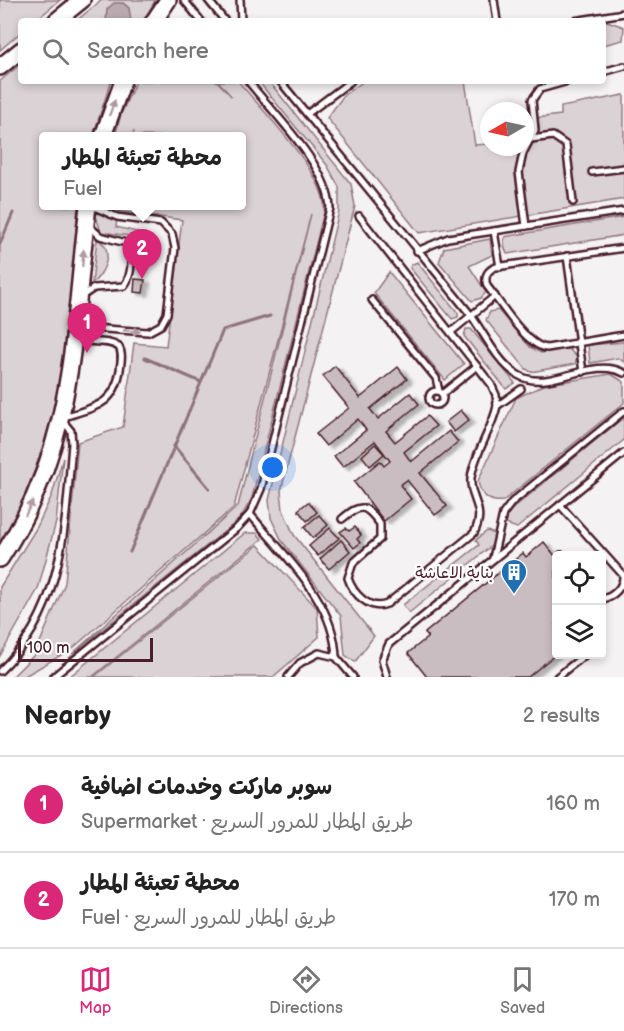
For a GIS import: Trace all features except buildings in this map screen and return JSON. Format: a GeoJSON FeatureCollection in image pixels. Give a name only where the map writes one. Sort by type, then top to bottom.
{"type":"FeatureCollection","features":[{"type":"Feature","properties":{"kind":"main road"},"geometry":{"type":"LineString","coordinates":[[60,18],[82,0]]}},
{"type":"Feature","properties":{"kind":"main road"},"geometry":{"type":"LineString","coordinates":[[0,67],[18,52]]}},
{"type":"Feature","properties":{"kind":"main road"},"geometry":{"type":"LineString","coordinates":[[104,132],[122,84]]}},
{"type":"Feature","properties":{"kind":"main road"},"geometry":{"type":"LineString","coordinates":[[0,559],[39,486],[62,419],[75,335],[89,210]]}},
{"type":"Feature","properties":{"kind":"lane"},"geometry":{"type":"LineString","coordinates":[[184,0],[199,18]]}},
{"type":"Feature","properties":{"kind":"lane"},"geometry":{"type":"LineString","coordinates":[[208,0],[223,18]]}},
{"type":"Feature","properties":{"kind":"lane"},"geometry":{"type":"LineString","coordinates":[[240,0],[241,18]]}},
{"type":"Feature","properties":{"kind":"lane"},"geometry":{"type":"LineString","coordinates":[[494,0],[497,18]]}},
{"type":"Feature","properties":{"kind":"lane"},"geometry":{"type":"LineString","coordinates":[[593,18],[624,13]]}},
{"type":"Feature","properties":{"kind":"lane"},"geometry":{"type":"LineString","coordinates":[[606,71],[624,66]]}},
{"type":"Feature","properties":{"kind":"lane"},"geometry":{"type":"LineString","coordinates":[[53,677],[230,534],[250,514],[261,489],[330,208],[328,191],[317,168],[250,84]]}},
{"type":"Feature","properties":{"kind":"lane"},"geometry":{"type":"LineString","coordinates":[[282,84],[471,315],[511,370],[522,377],[536,380],[607,368],[624,373]]}},
{"type":"Feature","properties":{"kind":"lane"},"geometry":{"type":"LineString","coordinates":[[307,114],[347,84]]}},
{"type":"Feature","properties":{"kind":"lane"},"geometry":{"type":"LineString","coordinates":[[534,102],[533,95],[540,88],[556,84]]}},
{"type":"Feature","properties":{"kind":"lane"},"geometry":{"type":"LineString","coordinates":[[534,105],[536,125],[534,131]]}},
{"type":"Feature","properties":{"kind":"lane"},"geometry":{"type":"LineString","coordinates":[[534,139],[553,136],[566,145],[573,202]]}},
{"type":"Feature","properties":{"kind":"lane"},"geometry":{"type":"LineString","coordinates":[[524,156],[520,165],[526,226]]}},
{"type":"Feature","properties":{"kind":"lane"},"geometry":{"type":"LineString","coordinates":[[592,172],[624,168]]}},
{"type":"Feature","properties":{"kind":"lane"},"geometry":{"type":"LineString","coordinates":[[75,335],[91,328],[148,332],[160,325],[167,314],[175,248],[170,230],[156,221],[117,217],[100,210]]}},
{"type":"Feature","properties":{"kind":"lane"},"geometry":{"type":"LineString","coordinates":[[417,251],[440,240],[624,211]]}},
{"type":"Feature","properties":{"kind":"lane"},"geometry":{"type":"LineString","coordinates":[[342,519],[353,509],[362,507],[368,509],[380,524],[380,539],[353,563],[348,578],[351,586],[367,603],[379,606],[387,604],[474,533],[478,526],[479,509],[471,488],[472,475],[497,406],[494,389],[359,216]]}},
{"type":"Feature","properties":{"kind":"lane"},"geometry":{"type":"LineString","coordinates":[[79,299],[94,288],[124,286],[128,281],[131,255],[126,243],[100,237],[86,221]]}},
{"type":"Feature","properties":{"kind":"lane"},"geometry":{"type":"LineString","coordinates":[[494,231],[500,267]]}},
{"type":"Feature","properties":{"kind":"lane"},"geometry":{"type":"LineString","coordinates":[[624,248],[500,267],[489,271],[485,278],[487,286],[535,345],[548,348],[624,335]]}},
{"type":"Feature","properties":{"kind":"lane"},"geometry":{"type":"LineString","coordinates":[[567,256],[583,372]]}},
{"type":"Feature","properties":{"kind":"lane"},"geometry":{"type":"LineString","coordinates":[[450,332],[495,296]]}},
{"type":"Feature","properties":{"kind":"lane"},"geometry":{"type":"LineString","coordinates":[[372,300],[436,378],[441,393],[477,366]]}},
{"type":"Feature","properties":{"kind":"lane"},"geometry":{"type":"LineString","coordinates":[[0,671],[31,633],[56,577],[64,536],[72,444],[71,431],[62,419],[108,399],[117,386],[122,356],[119,347],[107,342],[85,342],[75,335]]}},
{"type":"Feature","properties":{"kind":"lane"},"geometry":{"type":"LineString","coordinates":[[497,406],[521,389]]}},
{"type":"Feature","properties":{"kind":"lane"},"geometry":{"type":"LineString","coordinates":[[493,558],[503,514],[512,502],[624,411]]}},
{"type":"Feature","properties":{"kind":"lane"},"geometry":{"type":"LineString","coordinates":[[387,677],[382,660],[389,644],[624,453]]}},
{"type":"Feature","properties":{"kind":"lane"},"geometry":{"type":"LineString","coordinates":[[561,505],[602,551]]}},
{"type":"Feature","properties":{"kind":"lane"},"geometry":{"type":"LineString","coordinates":[[250,514],[323,606],[334,636],[336,657]]}},
{"type":"Feature","properties":{"kind":"lane"},"geometry":{"type":"LineString","coordinates":[[606,556],[623,575],[621,586],[606,598]]}},
{"type":"Feature","properties":{"kind":"lane"},"geometry":{"type":"LineString","coordinates":[[288,677],[295,667],[313,654],[325,653],[336,657],[353,677]]}},
{"type":"Feature","properties":{"kind":"lane"},"geometry":{"type":"LineString","coordinates":[[557,677],[580,659]]}},
{"type":"Feature","properties":{"kind":"shaded area"},"geometry":{"type":"Polygon","coordinates":[[[0,0],[60,0],[39,18],[18,18],[18,35],[0,50],[0,0]]]}},
{"type":"Feature","properties":{"kind":"shaded area"},"geometry":{"type":"Polygon","coordinates":[[[102,0],[155,1],[145,18],[80,18],[102,0]]]}},
{"type":"Feature","properties":{"kind":"shaded area"},"geometry":{"type":"Polygon","coordinates":[[[114,3],[123,3],[129,8],[131,18],[106,18],[107,9],[114,3]]]}},
{"type":"Feature","properties":{"kind":"shaded area"},"geometry":{"type":"Polygon","coordinates":[[[606,21],[624,27],[623,40],[606,44],[606,21]]]}},
{"type":"Feature","properties":{"kind":"shaded area"},"geometry":{"type":"Polygon","coordinates":[[[18,66],[18,84],[110,84],[94,132],[39,132],[39,210],[78,210],[67,330],[58,392],[46,438],[20,509],[0,549],[0,81],[18,66]]]}},
{"type":"Feature","properties":{"kind":"shaded area"},"geometry":{"type":"Polygon","coordinates":[[[135,84],[220,84],[232,97],[221,84],[241,84],[292,144],[305,163],[323,198],[324,212],[252,498],[240,519],[72,654],[238,506],[311,214],[234,507],[72,649],[23,677],[12,677],[35,654],[65,583],[78,442],[123,427],[134,343],[166,346],[182,220],[118,211],[116,227],[137,232],[137,237],[101,232],[95,214],[96,210],[246,210],[246,132],[116,132],[121,114],[135,84]]]}},
{"type":"Feature","properties":{"kind":"shaded area"},"geometry":{"type":"Polygon","coordinates":[[[260,84],[272,85],[351,184],[355,206],[281,491],[283,510],[294,535],[374,636],[355,662],[345,655],[341,616],[282,541],[271,518],[269,500],[339,211],[339,187],[327,165],[260,84]]]}},
{"type":"Feature","properties":{"kind":"shaded area"},"geometry":{"type":"Polygon","coordinates":[[[360,84],[465,84],[475,145],[480,145],[480,156],[534,156],[535,118],[561,115],[561,107],[624,95],[624,199],[419,233],[327,118],[344,95],[360,84]]]}},
{"type":"Feature","properties":{"kind":"shaded area"},"geometry":{"type":"Polygon","coordinates":[[[624,217],[624,235],[507,254],[505,248],[505,237],[624,217]]]}},
{"type":"Feature","properties":{"kind":"shaded area"},"geometry":{"type":"Polygon","coordinates":[[[97,239],[103,243],[107,255],[101,274],[92,283],[97,239]]]}},
{"type":"Feature","properties":{"kind":"shaded area"},"geometry":{"type":"Polygon","coordinates":[[[490,239],[492,255],[469,266],[486,292],[481,298],[472,301],[439,262],[444,248],[490,239]]]}},
{"type":"Feature","properties":{"kind":"shaded area"},"geometry":{"type":"Polygon","coordinates":[[[417,262],[458,313],[458,317],[452,319],[410,268],[417,262]]]}},
{"type":"Feature","properties":{"kind":"shaded area"},"geometry":{"type":"Polygon","coordinates":[[[389,272],[464,364],[445,380],[374,293],[389,272]]]}},
{"type":"Feature","properties":{"kind":"shaded area"},"geometry":{"type":"Polygon","coordinates":[[[498,310],[530,347],[541,353],[568,348],[577,357],[575,364],[531,372],[526,369],[486,320],[490,312],[498,310]]]}},
{"type":"Feature","properties":{"kind":"shaded area"},"geometry":{"type":"Polygon","coordinates":[[[466,329],[471,329],[515,383],[506,389],[464,336],[466,329]]]}},
{"type":"Feature","properties":{"kind":"shaded area"},"geometry":{"type":"Polygon","coordinates":[[[624,342],[624,362],[618,358],[590,363],[588,345],[624,342]]]}},
{"type":"Feature","properties":{"kind":"shaded area"},"geometry":{"type":"Polygon","coordinates":[[[611,374],[624,382],[624,403],[503,501],[493,501],[486,497],[478,481],[516,398],[544,385],[611,374]]]}},
{"type":"Feature","properties":{"kind":"shaded area"},"geometry":{"type":"Polygon","coordinates":[[[624,417],[624,440],[517,528],[506,524],[505,515],[624,417]]]}},
{"type":"Feature","properties":{"kind":"shaded area"},"geometry":{"type":"Polygon","coordinates":[[[63,458],[56,522],[38,589],[0,656],[0,587],[37,527],[52,495],[63,458]]]}},
{"type":"Feature","properties":{"kind":"shaded area"},"geometry":{"type":"Polygon","coordinates":[[[487,531],[495,534],[495,543],[409,613],[403,605],[479,545],[476,540],[487,531]]]}},
{"type":"Feature","properties":{"kind":"shaded area"},"geometry":{"type":"Polygon","coordinates":[[[245,533],[257,533],[262,539],[92,677],[69,677],[245,533]]]}},
{"type":"Feature","properties":{"kind":"shaded area"},"geometry":{"type":"Polygon","coordinates":[[[258,545],[317,608],[319,637],[273,677],[94,677],[258,545]]]}},
{"type":"Feature","properties":{"kind":"waterway"},"geometry":{"type":"LineString","coordinates":[[0,244],[13,213]]}},
{"type":"Feature","properties":{"kind":"waterway"},"geometry":{"type":"LineString","coordinates":[[130,552],[223,330],[270,316]]}},
{"type":"Feature","properties":{"kind":"waterway"},"geometry":{"type":"LineString","coordinates":[[145,358],[201,382]]}},
{"type":"Feature","properties":{"kind":"waterway"},"geometry":{"type":"LineString","coordinates":[[174,446],[209,488]]}},
{"type":"Feature","properties":{"kind":"place","name":"محطة تعبئة المطار"},"geometry":{"type":"Point","coordinates":[142,279]}},
{"type":"Feature","properties":{"kind":"place","name":"سوبر ماركت وخدمات اضافية"},"geometry":{"type":"Point","coordinates":[87,353]}},
{"type":"Feature","properties":{"kind":"place","name":"بناية الاعاشة"},"geometry":{"type":"Point","coordinates":[514,595]}}]}
